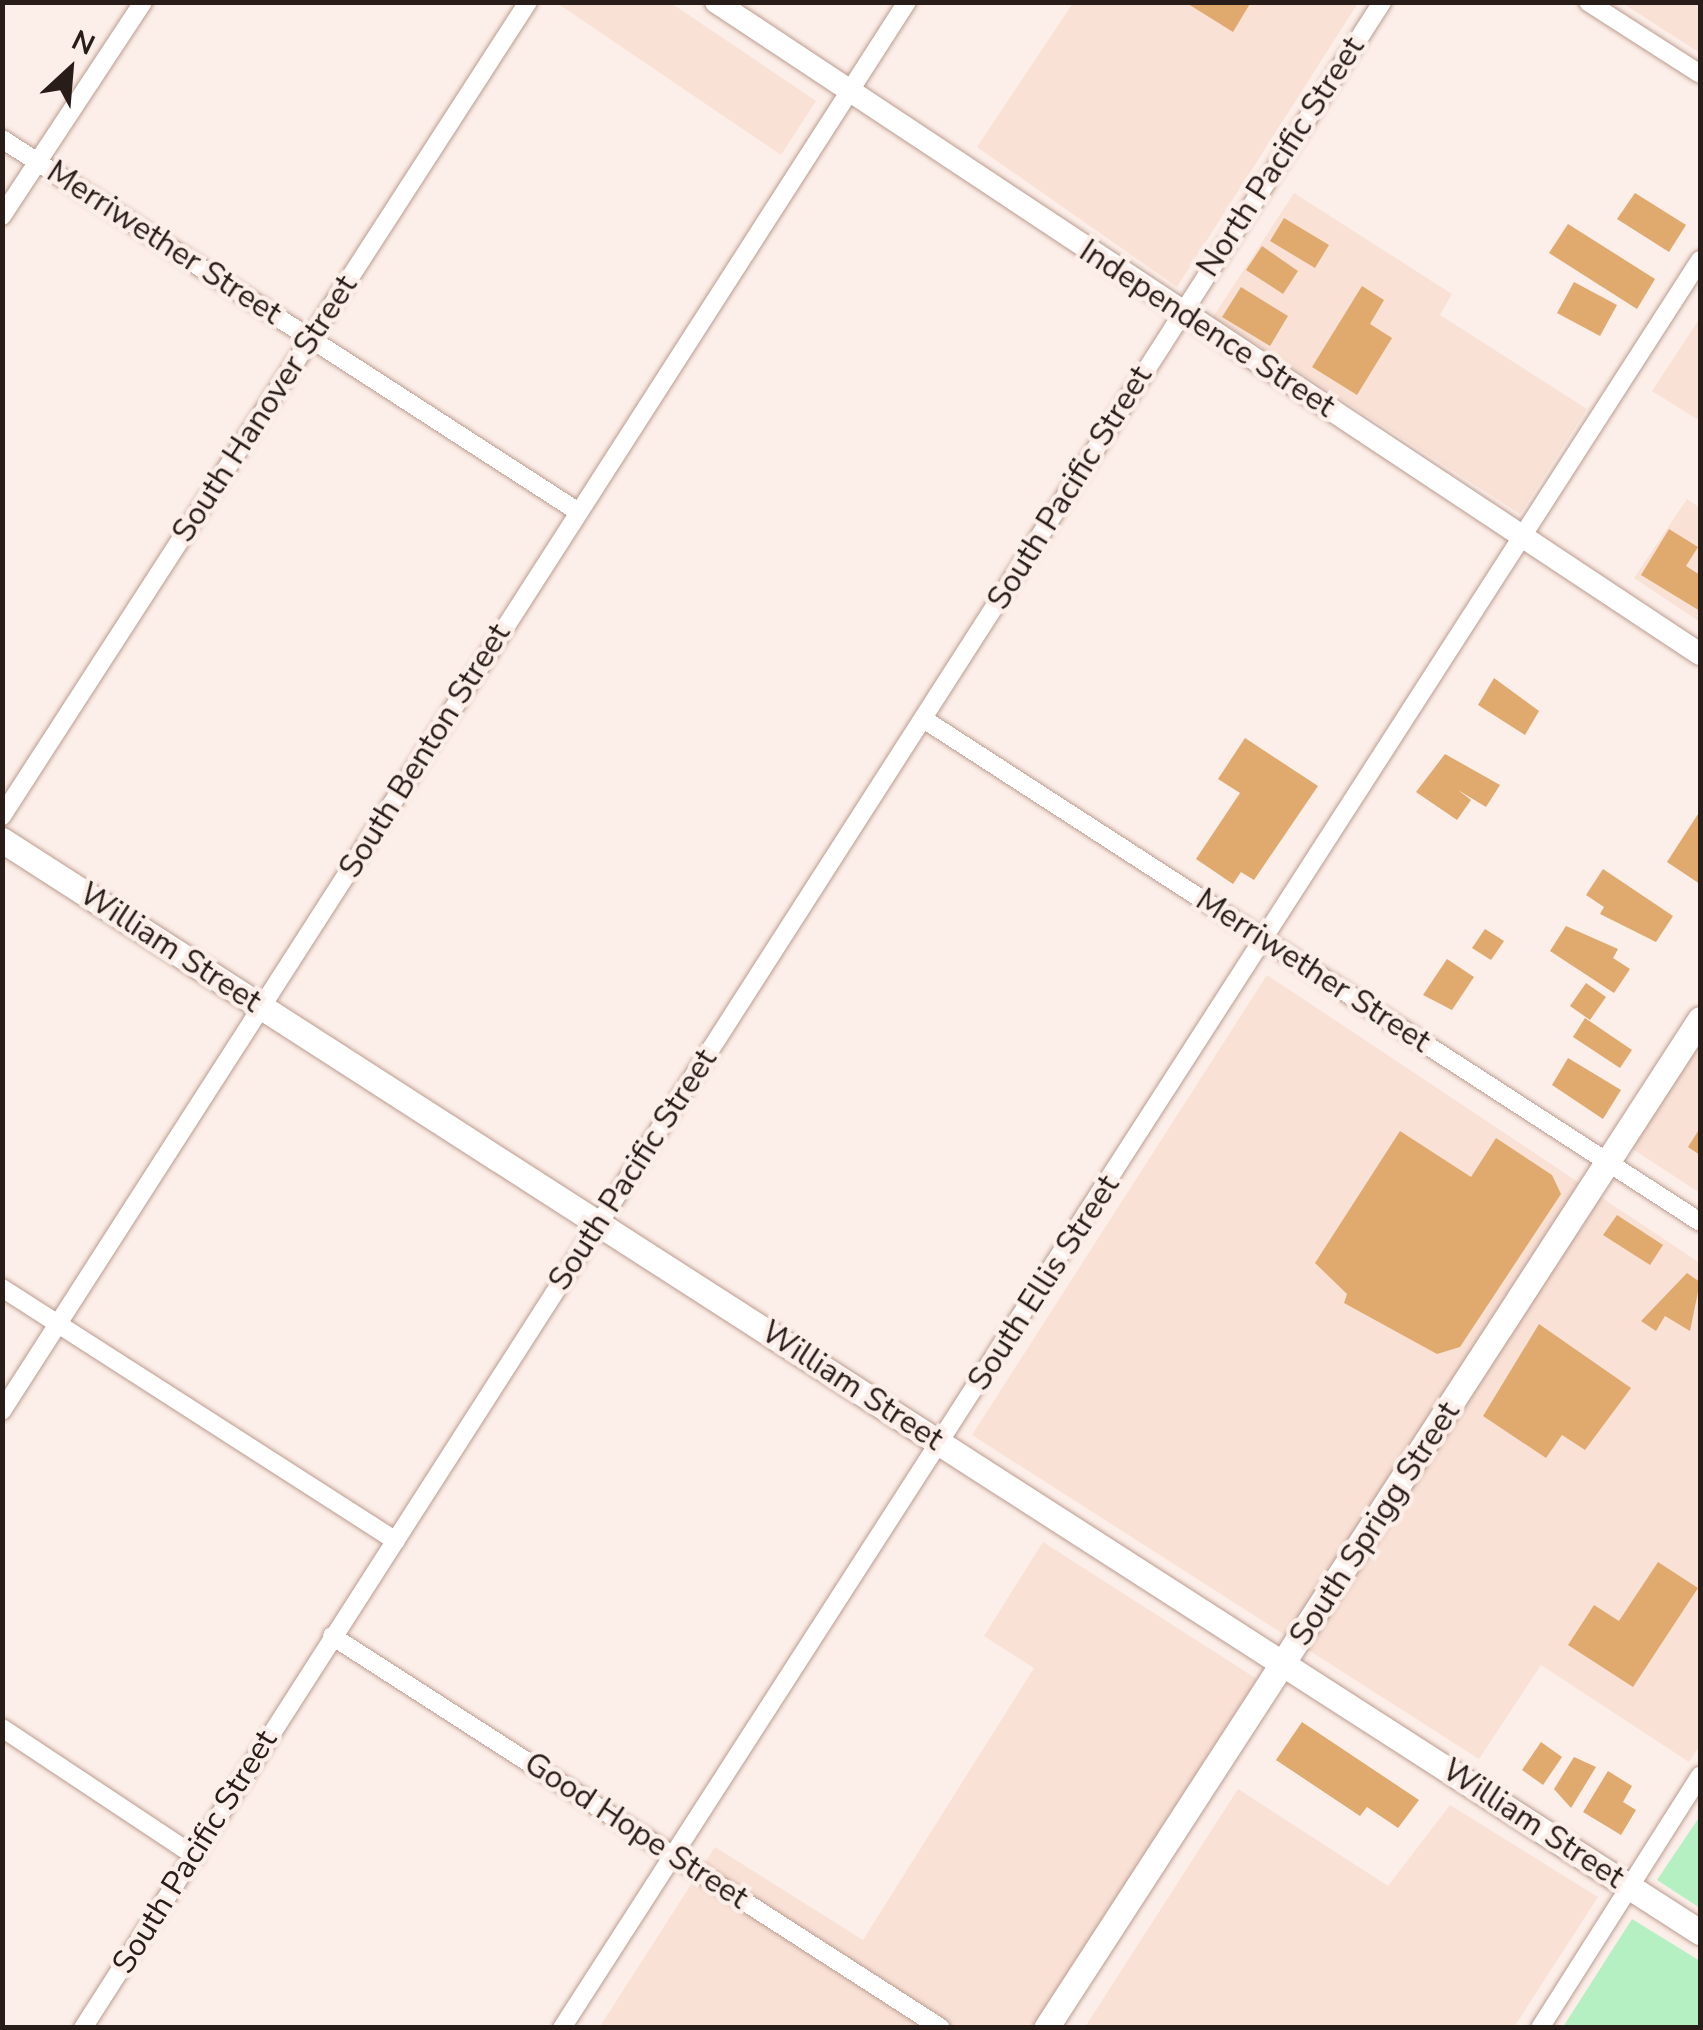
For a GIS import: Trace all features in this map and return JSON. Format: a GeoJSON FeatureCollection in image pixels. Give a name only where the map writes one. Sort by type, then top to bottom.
{"type":"FeatureCollection","features":[{"type":"Feature","properties":{"kind":"main road","name":"William Street"},"geometry":{"type":"LineString","coordinates":[[2,840],[1700,1932]]}},
{"type":"Feature","properties":{"kind":"main road","name":"South Sprigg Street"},"geometry":{"type":"LineString","coordinates":[[1046,2028],[1700,1019]]}},
{"type":"Feature","properties":{"kind":"street"},"geometry":{"type":"LineString","coordinates":[[2,216],[143,2]]}},
{"type":"Feature","properties":{"kind":"street","name":"South Hanover Street"},"geometry":{"type":"LineString","coordinates":[[2,816],[528,2]]}},
{"type":"Feature","properties":{"kind":"street","name":"Independence Street"},"geometry":{"type":"LineString","coordinates":[[716,2],[1700,654]]}},
{"type":"Feature","properties":{"kind":"street","name":"South Benton Street"},"geometry":{"type":"LineString","coordinates":[[2,1411],[906,2]]}},
{"type":"Feature","properties":{"kind":"street","name":"North Pacific Street"},"geometry":{"type":"LineString","coordinates":[[1181,312],[1382,2]]}},
{"type":"Feature","properties":{"kind":"street"},"geometry":{"type":"LineString","coordinates":[[1588,2],[1700,74]]}},
{"type":"Feature","properties":{"kind":"street","name":"Merriwether Street"},"geometry":{"type":"LineString","coordinates":[[2,139],[578,511]]}},
{"type":"Feature","properties":{"kind":"street","name":"South Ellis Street"},"geometry":{"type":"LineString","coordinates":[[562,2028],[1700,260]]}},
{"type":"Feature","properties":{"kind":"street","name":"South Pacific Street"},"geometry":{"type":"LineString","coordinates":[[83,2028],[925,720],[1181,312]]}},
{"type":"Feature","properties":{"kind":"street","name":"Merriwether Street"},"geometry":{"type":"LineString","coordinates":[[925,720],[1700,1222]]}},
{"type":"Feature","properties":{"kind":"street"},"geometry":{"type":"LineString","coordinates":[[2,1288],[396,1541]]}},
{"type":"Feature","properties":{"kind":"street","name":"Good Hope Street"},"geometry":{"type":"LineString","coordinates":[[332,1636],[941,2028]]}},
{"type":"Feature","properties":{"kind":"street"},"geometry":{"type":"LineString","coordinates":[[2,1728],[194,1856]]}},
{"type":"Feature","properties":{"kind":"street"},"geometry":{"type":"LineString","coordinates":[[1540,2028],[1700,1776]]}},
{"type":"Feature","properties":{"kind":"shaded area"},"geometry":{"type":"Polygon","coordinates":[[[557,3],[671,3],[816,101],[781,155],[557,3]]]}},
{"type":"Feature","properties":{"kind":"shaded area"},"geometry":{"type":"Polygon","coordinates":[[[1073,3],[1358,3],[1177,287],[977,147],[1073,3]]]}},
{"type":"Feature","properties":{"kind":"shaded area"},"geometry":{"type":"Polygon","coordinates":[[[1622,3],[1700,3],[1700,53],[1622,3]]]}},
{"type":"Feature","properties":{"kind":"shaded area"},"geometry":{"type":"Polygon","coordinates":[[[1294,193],[1452,294],[1440,315],[1587,409],[1520,514],[1213,317],[1294,193]]]}},
{"type":"Feature","properties":{"kind":"shaded area"},"geometry":{"type":"Polygon","coordinates":[[[1700,318],[1700,421],[1652,391],[1700,318]]]}},
{"type":"Feature","properties":{"kind":"shaded area"},"geometry":{"type":"Polygon","coordinates":[[[1687,499],[1700,508],[1700,622],[1634,578],[1687,499]]]}},
{"type":"Feature","properties":{"kind":"shaded area"},"geometry":{"type":"Polygon","coordinates":[[[1267,975],[1700,1263],[1700,1745],[1689,1762],[1541,1665],[1479,1759],[972,1435],[1267,975]]]}},
{"type":"Feature","properties":{"kind":"shaded area"},"geometry":{"type":"Polygon","coordinates":[[[1700,1035],[1700,1193],[1628,1146],[1700,1035]]]}},
{"type":"Feature","properties":{"kind":"shaded area"},"geometry":{"type":"Polygon","coordinates":[[[1043,1542],[1257,1679],[1033,2027],[599,2028],[715,1847],[863,1940],[1034,1668],[984,1636],[1043,1542]]]}},
{"type":"Feature","properties":{"kind":"shaded area"},"geometry":{"type":"Polygon","coordinates":[[[1238,1789],[1388,1886],[1450,1805],[1598,1897],[1514,2027],[1085,2027],[1238,1789]]]}},
{"type":"Feature","properties":{"kind":"green space"},"geometry":{"type":"Polygon","coordinates":[[[1700,1816],[1700,1908],[1657,1880],[1700,1816]]]}},
{"type":"Feature","properties":{"kind":"green space"},"geometry":{"type":"Polygon","coordinates":[[[1632,1919],[1700,1961],[1700,2027],[1563,2027],[1632,1919]]]}},
{"type":"Feature","properties":{"kind":"building"},"geometry":{"type":"Polygon","coordinates":[[[1185,2],[1251,2],[1233,32],[1185,2]]]}},
{"type":"Feature","properties":{"kind":"building"},"geometry":{"type":"Polygon","coordinates":[[[1635,193],[1686,225],[1669,252],[1617,219],[1635,193]]]}},
{"type":"Feature","properties":{"kind":"building"},"geometry":{"type":"Polygon","coordinates":[[[1284,218],[1329,245],[1315,268],[1270,241],[1284,218]]]}},
{"type":"Feature","properties":{"kind":"building"},"geometry":{"type":"Polygon","coordinates":[[[1568,224],[1655,279],[1637,309],[1549,253],[1568,224]]]}},
{"type":"Feature","properties":{"kind":"building"},"geometry":{"type":"Polygon","coordinates":[[[1262,246],[1298,271],[1283,294],[1246,270],[1262,246]]]}},
{"type":"Feature","properties":{"kind":"building"},"geometry":{"type":"Polygon","coordinates":[[[1574,282],[1617,305],[1600,336],[1557,313],[1574,282]]]}},
{"type":"Feature","properties":{"kind":"building"},"geometry":{"type":"Polygon","coordinates":[[[1362,286],[1384,300],[1370,324],[1392,338],[1357,395],[1312,367],[1362,286]]]}},
{"type":"Feature","properties":{"kind":"building"},"geometry":{"type":"Polygon","coordinates":[[[1241,287],[1288,316],[1270,346],[1222,317],[1241,287]]]}},
{"type":"Feature","properties":{"kind":"building"},"geometry":{"type":"Polygon","coordinates":[[[1669,529],[1698,547],[1686,566],[1700,575],[1700,611],[1641,575],[1669,529]]]}},
{"type":"Feature","properties":{"kind":"building"},"geometry":{"type":"Polygon","coordinates":[[[1494,678],[1539,711],[1525,735],[1478,705],[1494,678]]]}},
{"type":"Feature","properties":{"kind":"building"},"geometry":{"type":"Polygon","coordinates":[[[1245,738],[1318,786],[1254,880],[1241,872],[1233,884],[1196,859],[1240,793],[1218,779],[1245,738]]]}},
{"type":"Feature","properties":{"kind":"building"},"geometry":{"type":"Polygon","coordinates":[[[1445,754],[1500,785],[1486,807],[1458,790],[1471,800],[1457,820],[1416,792],[1445,754]]]}},
{"type":"Feature","properties":{"kind":"building"},"geometry":{"type":"Polygon","coordinates":[[[1700,811],[1700,884],[1667,862],[1700,811]]]}},
{"type":"Feature","properties":{"kind":"building"},"geometry":{"type":"Polygon","coordinates":[[[1603,869],[1673,916],[1656,942],[1600,914],[1604,907],[1586,895],[1603,869]]]}},
{"type":"Feature","properties":{"kind":"building"},"geometry":{"type":"Polygon","coordinates":[[[1566,926],[1618,949],[1613,958],[1630,969],[1614,993],[1550,951],[1566,926]]]}},
{"type":"Feature","properties":{"kind":"building"},"geometry":{"type":"Polygon","coordinates":[[[1485,929],[1504,941],[1491,960],[1472,948],[1485,929]]]}},
{"type":"Feature","properties":{"kind":"building"},"geometry":{"type":"Polygon","coordinates":[[[1447,959],[1474,977],[1452,1010],[1423,995],[1447,959]]]}},
{"type":"Feature","properties":{"kind":"building"},"geometry":{"type":"Polygon","coordinates":[[[1586,983],[1606,997],[1590,1020],[1570,1006],[1586,983]]]}},
{"type":"Feature","properties":{"kind":"building"},"geometry":{"type":"Polygon","coordinates":[[[1585,1018],[1632,1050],[1620,1068],[1573,1037],[1585,1018]]]}},
{"type":"Feature","properties":{"kind":"building"},"geometry":{"type":"Polygon","coordinates":[[[1568,1058],[1621,1090],[1603,1119],[1552,1085],[1568,1058]]]}},
{"type":"Feature","properties":{"kind":"building"},"geometry":{"type":"Polygon","coordinates":[[[1700,1128],[1700,1155],[1688,1147],[1700,1128]]]}},
{"type":"Feature","properties":{"kind":"building"},"geometry":{"type":"Polygon","coordinates":[[[1400,1131],[1471,1177],[1496,1138],[1552,1175],[1561,1194],[1460,1347],[1437,1354],[1344,1303],[1347,1294],[1315,1263],[1400,1131]]]}},
{"type":"Feature","properties":{"kind":"building"},"geometry":{"type":"Polygon","coordinates":[[[1617,1215],[1663,1245],[1650,1265],[1603,1235],[1617,1215]]]}},
{"type":"Feature","properties":{"kind":"building"},"geometry":{"type":"Polygon","coordinates":[[[1687,1273],[1700,1282],[1690,1331],[1665,1316],[1656,1331],[1641,1321],[1687,1273]]]}},
{"type":"Feature","properties":{"kind":"building"},"geometry":{"type":"Polygon","coordinates":[[[1539,1324],[1631,1388],[1585,1450],[1562,1435],[1546,1458],[1483,1416],[1539,1324]]]}},
{"type":"Feature","properties":{"kind":"building"},"geometry":{"type":"Polygon","coordinates":[[[1658,1562],[1698,1588],[1633,1687],[1568,1645],[1594,1605],[1619,1621],[1658,1562]]]}},
{"type":"Feature","properties":{"kind":"building"},"geometry":{"type":"Polygon","coordinates":[[[1302,1722],[1419,1800],[1398,1828],[1367,1807],[1360,1816],[1276,1760],[1302,1722]]]}},
{"type":"Feature","properties":{"kind":"building"},"geometry":{"type":"Polygon","coordinates":[[[1541,1742],[1562,1757],[1543,1785],[1522,1770],[1541,1742]]]}},
{"type":"Feature","properties":{"kind":"building"},"geometry":{"type":"Polygon","coordinates":[[[1574,1757],[1596,1767],[1571,1808],[1554,1789],[1574,1757]]]}},
{"type":"Feature","properties":{"kind":"building"},"geometry":{"type":"Polygon","coordinates":[[[1608,1771],[1632,1786],[1623,1802],[1636,1810],[1621,1835],[1583,1812],[1608,1771]]]}}]}
